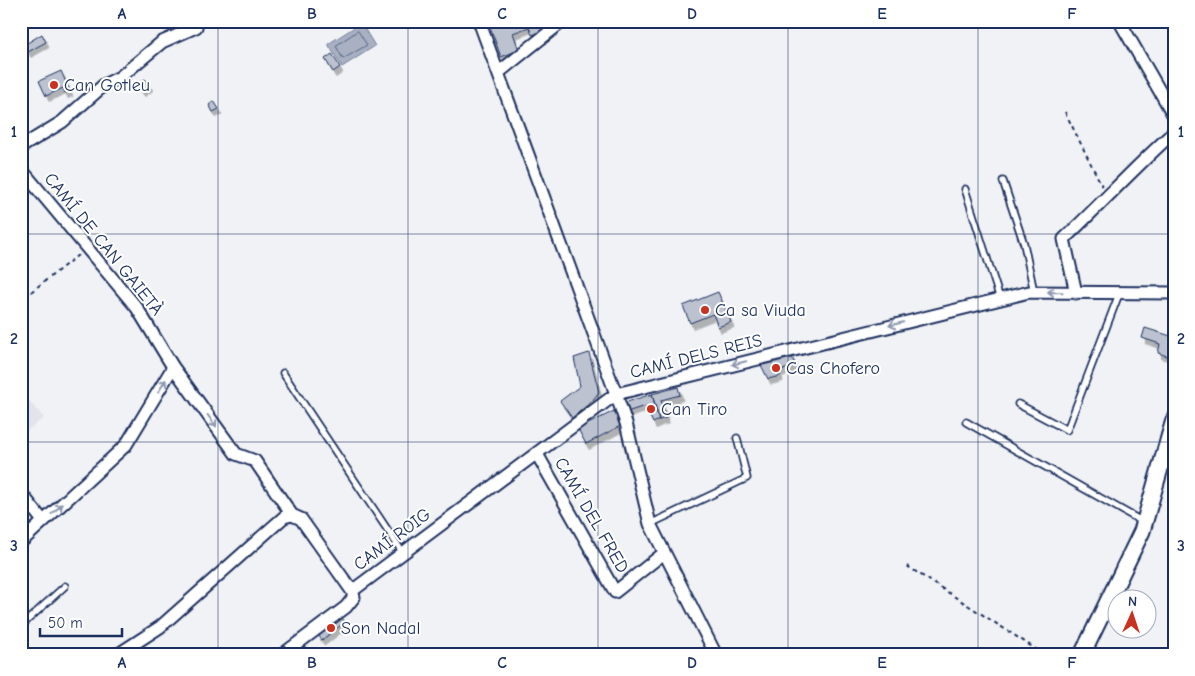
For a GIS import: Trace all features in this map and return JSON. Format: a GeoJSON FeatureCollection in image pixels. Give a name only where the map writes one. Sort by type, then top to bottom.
{"type":"FeatureCollection","features":[{"type":"Feature","properties":{"kind":"street","name":"CAMÍ DELS REIS"},"geometry":{"type":"LineString","coordinates":[[479,21],[616,394],[1000,298],[1034,292],[1174,293]]}},
{"type":"Feature","properties":{"kind":"street"},"geometry":{"type":"LineString","coordinates":[[498,73],[563,21]]}},
{"type":"Feature","properties":{"kind":"street"},"geometry":{"type":"LineString","coordinates":[[1120,22],[1174,116]]}},
{"type":"Feature","properties":{"kind":"street"},"geometry":{"type":"LineString","coordinates":[[21,147],[62,122],[104,85],[120,77],[162,42],[196,27]]}},
{"type":"Feature","properties":{"kind":"street"},"geometry":{"type":"LineString","coordinates":[[1076,293],[1064,239],[1123,183],[1131,171],[1174,132]]}},
{"type":"Feature","properties":{"kind":"street","name":"CAMÍ DE CAN GAIETÀ"},"geometry":{"type":"LineString","coordinates":[[21,170],[85,249],[137,308],[173,367],[236,454],[255,461],[292,515]]}},
{"type":"Feature","properties":{"kind":"street"},"geometry":{"type":"LineString","coordinates":[[21,542],[126,445],[173,367]]}},
{"type":"Feature","properties":{"kind":"street"},"geometry":{"type":"LineString","coordinates":[[616,394],[626,423],[650,524],[716,655]]}},
{"type":"Feature","properties":{"kind":"street","name":"CAMÍ ROIG"},"geometry":{"type":"LineString","coordinates":[[292,515],[301,519],[352,591],[616,394]]}},
{"type":"Feature","properties":{"kind":"street"},"geometry":{"type":"LineString","coordinates":[[1082,655],[1144,523],[1174,420]]}},
{"type":"Feature","properties":{"kind":"street","name":"CAMÍ DEL FRED"},"geometry":{"type":"LineString","coordinates":[[537,454],[615,592],[664,553]]}},
{"type":"Feature","properties":{"kind":"street"},"geometry":{"type":"LineString","coordinates":[[21,493],[43,521]]}},
{"type":"Feature","properties":{"kind":"street"},"geometry":{"type":"LineString","coordinates":[[116,655],[160,627],[284,517],[292,515]]}},
{"type":"Feature","properties":{"kind":"street"},"geometry":{"type":"LineString","coordinates":[[282,655],[346,607],[354,597],[352,591]]}},
{"type":"Feature","properties":{"kind":"lane"},"geometry":{"type":"LineString","coordinates":[[1003,181],[1024,244],[1034,292]]}},
{"type":"Feature","properties":{"kind":"lane"},"geometry":{"type":"LineString","coordinates":[[966,189],[1000,298]]}},
{"type":"Feature","properties":{"kind":"lane"},"geometry":{"type":"LineString","coordinates":[[1018,404],[1067,430],[1119,294]]}},
{"type":"Feature","properties":{"kind":"lane"},"geometry":{"type":"LineString","coordinates":[[283,373],[403,553]]}},
{"type":"Feature","properties":{"kind":"lane"},"geometry":{"type":"LineString","coordinates":[[966,422],[1144,523]]}},
{"type":"Feature","properties":{"kind":"lane"},"geometry":{"type":"LineString","coordinates":[[650,524],[747,478],[737,438]]}},
{"type":"Feature","properties":{"kind":"lane"},"geometry":{"type":"LineString","coordinates":[[21,626],[64,586]]}},
{"type":"Feature","properties":{"kind":"path"},"geometry":{"type":"LineString","coordinates":[[1065,112],[1107,198]]}},
{"type":"Feature","properties":{"kind":"path"},"geometry":{"type":"LineString","coordinates":[[31,292],[85,249]]}},
{"type":"Feature","properties":{"kind":"path"},"geometry":{"type":"LineString","coordinates":[[907,566],[1044,655]]}},
{"type":"Feature","properties":{"kind":"shaded area"},"geometry":{"type":"Polygon","coordinates":[[[21,391],[44,418],[21,435],[21,391]]]}},
{"type":"Feature","properties":{"kind":"water"},"geometry":{"type":"Polygon","coordinates":[[[361,23],[375,46],[342,67],[328,44],[361,23]]]}},
{"type":"Feature","properties":{"kind":"building"},"geometry":{"type":"Polygon","coordinates":[[[497,21],[549,21],[552,28],[532,35],[529,27],[513,33],[519,50],[501,57],[489,24],[497,21]]]}},
{"type":"Feature","properties":{"kind":"building"},"geometry":{"type":"Polygon","coordinates":[[[42,34],[46,42],[28,52],[24,45],[42,34]]]}},
{"type":"Feature","properties":{"kind":"building"},"geometry":{"type":"Polygon","coordinates":[[[332,54],[340,67],[333,72],[325,59],[332,54]]]}},
{"type":"Feature","properties":{"kind":"building","name":"Can Gotleu"},"geometry":{"type":"Polygon","coordinates":[[[61,71],[70,91],[65,93],[63,88],[46,96],[39,81],[61,71]]]}},
{"type":"Feature","properties":{"kind":"building"},"geometry":{"type":"Polygon","coordinates":[[[145,79],[150,85],[142,91],[137,85],[145,79]]]}},
{"type":"Feature","properties":{"kind":"building"},"geometry":{"type":"Polygon","coordinates":[[[214,101],[219,109],[213,112],[209,105],[214,101]]]}},
{"type":"Feature","properties":{"kind":"building","name":"Ca sa Viuda"},"geometry":{"type":"Polygon","coordinates":[[[718,292],[731,322],[718,327],[713,314],[690,323],[683,306],[718,292]]]}},
{"type":"Feature","properties":{"kind":"building"},"geometry":{"type":"Polygon","coordinates":[[[1145,328],[1174,337],[1170,357],[1158,353],[1160,344],[1142,338],[1145,328]]]}},
{"type":"Feature","properties":{"kind":"building"},"geometry":{"type":"Polygon","coordinates":[[[589,353],[599,392],[592,401],[572,418],[560,401],[580,386],[574,358],[589,353]]]}},
{"type":"Feature","properties":{"kind":"building","name":"Cas Chofero"},"geometry":{"type":"Polygon","coordinates":[[[792,356],[795,366],[779,371],[780,376],[768,379],[761,365],[792,356]]]}},
{"type":"Feature","properties":{"kind":"building"},"geometry":{"type":"Polygon","coordinates":[[[678,387],[680,395],[661,400],[666,418],[659,420],[652,394],[678,387]]]}},
{"type":"Feature","properties":{"kind":"building","name":"Can Tiro"},"geometry":{"type":"Polygon","coordinates":[[[652,394],[659,420],[653,423],[645,406],[627,412],[624,403],[652,394]]]}},
{"type":"Feature","properties":{"kind":"building"},"geometry":{"type":"Polygon","coordinates":[[[614,411],[622,425],[586,444],[578,429],[614,411]]]}},
{"type":"Feature","properties":{"kind":"building","name":"Son Nadal"},"geometry":{"type":"Polygon","coordinates":[[[340,615],[345,622],[322,640],[317,634],[340,615]]]}},
{"type":"Feature","properties":{"kind":"place","name":"Can Gotleu"},"geometry":{"type":"Point","coordinates":[54,85]}},
{"type":"Feature","properties":{"kind":"place","name":"Ca sa Viuda"},"geometry":{"type":"Point","coordinates":[705,310]}},
{"type":"Feature","properties":{"kind":"place","name":"Cas Chofero"},"geometry":{"type":"Point","coordinates":[776,368]}},
{"type":"Feature","properties":{"kind":"place","name":"Can Tiro"},"geometry":{"type":"Point","coordinates":[651,409]}},
{"type":"Feature","properties":{"kind":"place","name":"Son Nadal"},"geometry":{"type":"Point","coordinates":[331,628]}}]}
